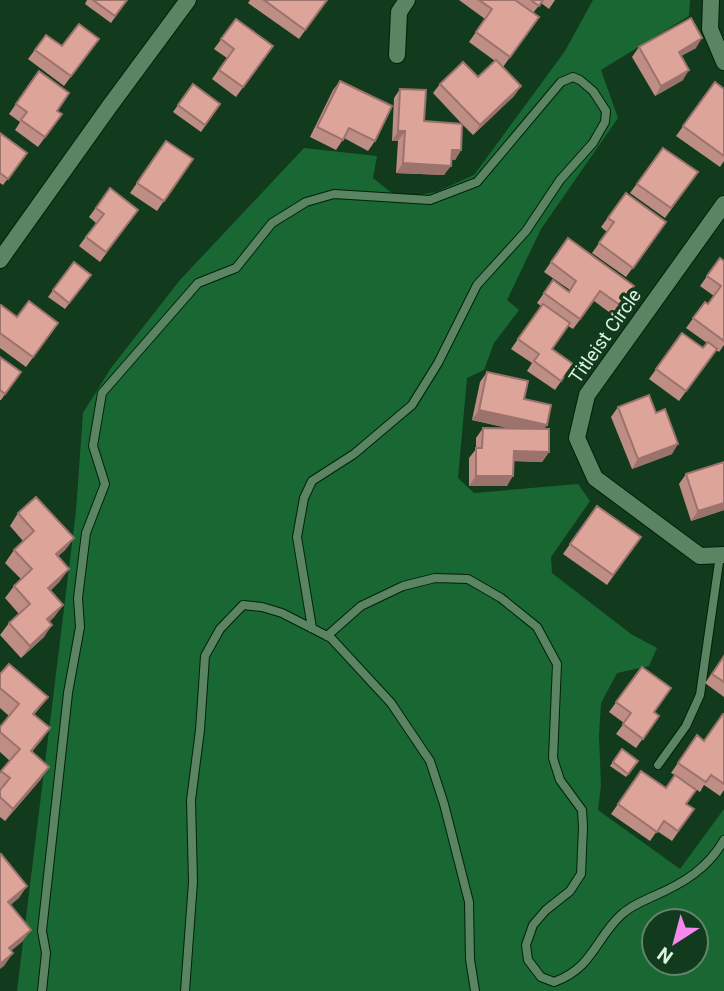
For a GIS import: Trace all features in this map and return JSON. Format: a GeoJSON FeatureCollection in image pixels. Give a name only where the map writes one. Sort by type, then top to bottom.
{"type":"FeatureCollection","features":[{"type":"Feature","properties":{"kind":"street"},"geometry":{"type":"LineString","coordinates":[[0,260],[188,0]]}},
{"type":"Feature","properties":{"kind":"street"},"geometry":{"type":"LineString","coordinates":[[397,55],[399,12],[407,0]]}},
{"type":"Feature","properties":{"kind":"street"},"geometry":{"type":"LineString","coordinates":[[711,0],[710,29],[724,62]]}},
{"type":"Feature","properties":{"kind":"street","name":"Titleist Circle"},"geometry":{"type":"LineString","coordinates":[[722,555],[700,555],[595,478],[577,438],[587,395],[724,204]]}},
{"type":"Feature","properties":{"kind":"lane"},"geometry":{"type":"LineString","coordinates":[[42,991],[46,953],[42,930],[68,693],[80,627],[78,598],[86,533],[105,484],[93,446],[102,393],[198,283],[236,268],[272,223],[306,202],[334,194],[430,200],[477,182],[561,82],[573,77],[580,80],[593,91],[606,111],[605,122],[593,143],[560,180],[526,231],[477,285],[438,363],[412,405],[354,454],[312,481],[304,498],[297,537],[312,628]]}},
{"type":"Feature","properties":{"kind":"lane"},"geometry":{"type":"LineString","coordinates":[[658,765],[686,726],[700,695],[722,555]]}},
{"type":"Feature","properties":{"kind":"lane"},"geometry":{"type":"LineString","coordinates":[[327,636],[361,606],[403,586],[435,578],[468,579],[500,598],[537,627],[557,663],[553,758],[560,780],[582,810],[583,851],[581,874],[570,891],[546,910],[533,925],[526,945],[528,960],[541,977],[554,982],[566,978],[583,965],[621,915],[700,870],[716,853],[724,839]]}},
{"type":"Feature","properties":{"kind":"lane"},"geometry":{"type":"LineString","coordinates":[[185,991],[193,882],[191,800],[200,730],[205,656],[220,629],[243,605],[282,613],[327,636],[391,703],[430,761],[470,902],[471,959],[475,991]]}},
{"type":"Feature","properties":{"kind":"green space"},"geometry":{"type":"Polygon","coordinates":[[[593,0],[690,0],[689,16],[601,70],[618,118],[541,229],[507,300],[519,310],[494,343],[484,370],[467,378],[458,478],[474,493],[578,484],[590,501],[551,557],[552,573],[631,634],[657,648],[649,666],[617,673],[601,703],[601,785],[598,810],[680,869],[724,809],[724,991],[17,991],[76,511],[83,413],[111,368],[180,280],[304,148],[377,156],[373,178],[398,198],[436,192],[474,175],[565,51],[593,0]]]}},
{"type":"Feature","properties":{"kind":"building"},"geometry":{"type":"Polygon","coordinates":[[[93,0],[127,0],[115,16],[93,0]]]}},
{"type":"Feature","properties":{"kind":"building"},"geometry":{"type":"Polygon","coordinates":[[[264,0],[327,0],[305,30],[264,0]]]}},
{"type":"Feature","properties":{"kind":"building"},"geometry":{"type":"Polygon","coordinates":[[[479,0],[515,0],[539,17],[510,57],[476,32],[492,9],[479,0]]]}},
{"type":"Feature","properties":{"kind":"building"},"geometry":{"type":"Polygon","coordinates":[[[531,0],[543,0],[539,6],[531,0]]]}},
{"type":"Feature","properties":{"kind":"building"},"geometry":{"type":"Polygon","coordinates":[[[691,18],[702,38],[679,52],[689,70],[661,86],[639,47],[691,18]]]}},
{"type":"Feature","properties":{"kind":"building"},"geometry":{"type":"Polygon","coordinates":[[[236,19],[273,46],[243,87],[219,70],[234,49],[221,39],[236,19]]]}},
{"type":"Feature","properties":{"kind":"building"},"geometry":{"type":"Polygon","coordinates":[[[79,24],[99,39],[71,76],[35,50],[46,35],[62,46],[79,24]]]}},
{"type":"Feature","properties":{"kind":"building"},"geometry":{"type":"Polygon","coordinates":[[[496,60],[521,86],[480,125],[440,84],[463,62],[478,77],[496,60]]]}},
{"type":"Feature","properties":{"kind":"building"},"geometry":{"type":"Polygon","coordinates":[[[39,71],[69,93],[57,111],[62,114],[45,137],[21,120],[27,112],[16,104],[39,71]]]}},
{"type":"Feature","properties":{"kind":"building"},"geometry":{"type":"Polygon","coordinates":[[[340,81],[392,106],[375,141],[349,128],[343,140],[317,127],[340,81]]]}},
{"type":"Feature","properties":{"kind":"building"},"geometry":{"type":"Polygon","coordinates":[[[715,82],[724,89],[724,156],[683,126],[715,82]]]}},
{"type":"Feature","properties":{"kind":"building"},"geometry":{"type":"Polygon","coordinates":[[[193,84],[220,104],[205,125],[178,105],[193,84]]]}},
{"type":"Feature","properties":{"kind":"building"},"geometry":{"type":"Polygon","coordinates":[[[400,89],[426,90],[424,121],[462,124],[461,150],[452,150],[451,166],[403,163],[405,131],[398,131],[400,89]]]}},
{"type":"Feature","properties":{"kind":"building"},"geometry":{"type":"Polygon","coordinates":[[[0,133],[27,153],[8,179],[0,173],[0,133]]]}},
{"type":"Feature","properties":{"kind":"building"},"geometry":{"type":"Polygon","coordinates":[[[166,141],[193,159],[164,201],[137,183],[166,141]]]}},
{"type":"Feature","properties":{"kind":"building"},"geometry":{"type":"Polygon","coordinates":[[[663,148],[698,172],[671,208],[637,184],[663,148]]]}},
{"type":"Feature","properties":{"kind":"building"},"geometry":{"type":"Polygon","coordinates":[[[110,188],[138,210],[106,252],[86,237],[104,214],[96,208],[110,188]]]}},
{"type":"Feature","properties":{"kind":"building"},"geometry":{"type":"Polygon","coordinates":[[[626,193],[666,222],[633,268],[599,243],[614,222],[608,218],[626,193]]]}},
{"type":"Feature","properties":{"kind":"building"},"geometry":{"type":"Polygon","coordinates":[[[568,238],[634,286],[620,305],[600,291],[580,319],[544,293],[553,280],[569,292],[576,281],[551,262],[568,238]]]}},
{"type":"Feature","properties":{"kind":"building"},"geometry":{"type":"Polygon","coordinates":[[[720,258],[724,261],[724,341],[693,318],[721,286],[707,276],[720,258]]]}},
{"type":"Feature","properties":{"kind":"building"},"geometry":{"type":"Polygon","coordinates":[[[74,262],[91,275],[69,303],[53,290],[74,262]]]}},
{"type":"Feature","properties":{"kind":"building"},"geometry":{"type":"Polygon","coordinates":[[[29,301],[58,323],[33,357],[0,333],[1,305],[17,317],[29,301]]]}},
{"type":"Feature","properties":{"kind":"building"},"geometry":{"type":"Polygon","coordinates":[[[543,304],[570,323],[552,349],[573,364],[561,381],[534,361],[539,354],[518,339],[543,304]]]}},
{"type":"Feature","properties":{"kind":"building"},"geometry":{"type":"Polygon","coordinates":[[[682,333],[703,348],[708,342],[717,349],[686,391],[656,369],[682,333]]]}},
{"type":"Feature","properties":{"kind":"building"},"geometry":{"type":"Polygon","coordinates":[[[0,357],[21,372],[5,394],[0,390],[0,357]]]}},
{"type":"Feature","properties":{"kind":"building"},"geometry":{"type":"Polygon","coordinates":[[[487,372],[528,381],[524,399],[551,405],[547,425],[479,410],[487,372]]]}},
{"type":"Feature","properties":{"kind":"building"},"geometry":{"type":"Polygon","coordinates":[[[649,395],[656,413],[665,409],[678,444],[638,459],[618,407],[649,395]]]}},
{"type":"Feature","properties":{"kind":"building"},"geometry":{"type":"Polygon","coordinates":[[[483,428],[549,429],[549,452],[514,451],[513,476],[476,476],[476,448],[482,448],[483,428]]]}},
{"type":"Feature","properties":{"kind":"building"},"geometry":{"type":"Polygon","coordinates":[[[724,462],[724,503],[698,511],[686,474],[724,462]]]}},
{"type":"Feature","properties":{"kind":"building"},"geometry":{"type":"Polygon","coordinates":[[[36,497],[74,538],[56,554],[69,569],[48,588],[63,605],[47,619],[52,625],[30,646],[9,623],[30,604],[14,586],[32,569],[14,550],[34,531],[18,513],[36,497]]]}},
{"type":"Feature","properties":{"kind":"building"},"geometry":{"type":"Polygon","coordinates":[[[597,506],[641,537],[613,575],[570,544],[597,506]]]}},
{"type":"Feature","properties":{"kind":"building"},"geometry":{"type":"Polygon","coordinates":[[[724,656],[724,682],[712,674],[724,656]]]}},
{"type":"Feature","properties":{"kind":"building"},"geometry":{"type":"Polygon","coordinates":[[[9,664],[48,697],[33,714],[50,728],[31,751],[49,767],[13,809],[0,797],[0,790],[10,778],[1,771],[20,749],[0,732],[0,727],[19,704],[0,688],[0,674],[9,664]]]}},
{"type":"Feature","properties":{"kind":"building"},"geometry":{"type":"Polygon","coordinates":[[[642,667],[671,688],[654,712],[659,716],[643,739],[623,724],[631,713],[616,702],[642,667]]]}},
{"type":"Feature","properties":{"kind":"building"},"geometry":{"type":"Polygon","coordinates":[[[723,714],[724,784],[711,775],[706,782],[678,763],[697,735],[704,741],[723,714]]]}},
{"type":"Feature","properties":{"kind":"building"},"geometry":{"type":"Polygon","coordinates":[[[622,749],[638,761],[628,774],[613,762],[622,749]]]}},
{"type":"Feature","properties":{"kind":"building"},"geometry":{"type":"Polygon","coordinates":[[[641,771],[666,788],[675,775],[696,790],[686,804],[694,809],[678,831],[664,821],[657,832],[618,804],[641,771]]]}},
{"type":"Feature","properties":{"kind":"building"},"geometry":{"type":"Polygon","coordinates":[[[0,855],[27,886],[8,902],[31,930],[9,948],[13,953],[0,964],[0,855]]]}}]}
